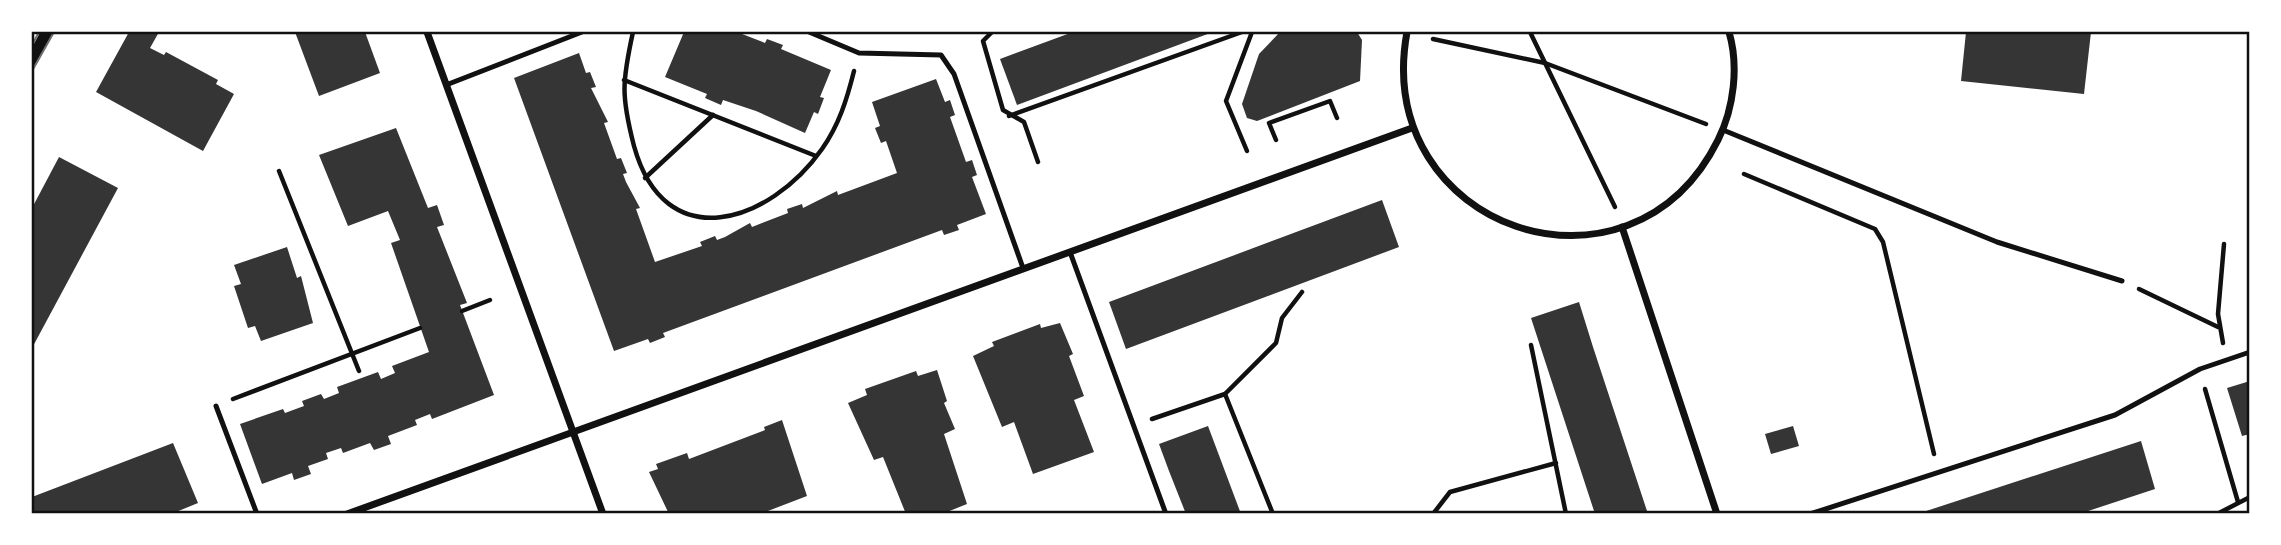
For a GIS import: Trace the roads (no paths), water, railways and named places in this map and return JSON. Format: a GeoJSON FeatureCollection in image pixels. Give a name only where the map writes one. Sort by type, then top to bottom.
{"type":"FeatureCollection","features":[{"type":"Feature","properties":{"kind":"street"},"geometry":{"type":"LineString","coordinates":[[32,60],[47,32]]}},
{"type":"Feature","properties":{"kind":"street"},"geometry":{"type":"LineString","coordinates":[[427,32],[604,513]]}},
{"type":"Feature","properties":{"kind":"street"},"geometry":{"type":"LineString","coordinates":[[1407,32],[1402,65],[1403,94],[1412,128],[1432,166],[1461,198],[1497,221],[1538,234],[1581,236],[1622,227],[1671,200],[1692,181],[1709,158],[1723,130],[1731,103],[1734,69],[1729,32]]}},
{"type":"Feature","properties":{"kind":"street"},"geometry":{"type":"LineString","coordinates":[[348,513],[1412,128]]}},
{"type":"Feature","properties":{"kind":"street"},"geometry":{"type":"LineString","coordinates":[[1622,227],[1717,513]]}},
{"type":"Feature","properties":{"kind":"lane"},"geometry":{"type":"LineString","coordinates":[[446,85],[582,32]]}},
{"type":"Feature","properties":{"kind":"lane"},"geometry":{"type":"LineString","coordinates":[[809,32],[859,53],[941,55],[954,74],[1023,268]]}},
{"type":"Feature","properties":{"kind":"lane"},"geometry":{"type":"LineString","coordinates":[[1723,130],[1997,243],[2122,281]]}},
{"type":"Feature","properties":{"kind":"lane"},"geometry":{"type":"LineString","coordinates":[[1070,252],[1166,513]]}},
{"type":"Feature","properties":{"kind":"lane"},"geometry":{"type":"LineString","coordinates":[[1810,513],[2115,415],[2200,369],[2249,352]]}},
{"type":"Feature","properties":{"kind":"lane"},"geometry":{"type":"LineString","coordinates":[[216,406],[257,513]]}},
{"type":"Feature","properties":{"kind":"tram line"},"geometry":{"type":"LineString","coordinates":[[32,45],[39,32]]}},
{"type":"Feature","properties":{"kind":"tram line"},"geometry":{"type":"LineString","coordinates":[[32,71],[54,32]]}}]}
